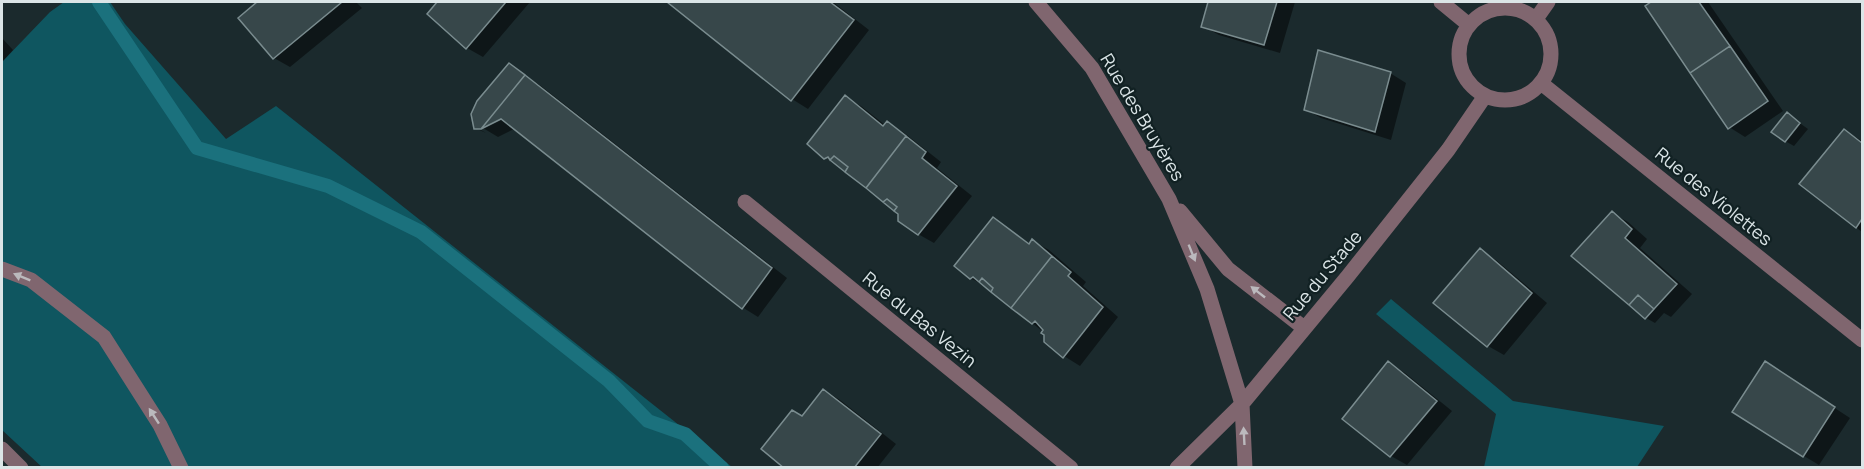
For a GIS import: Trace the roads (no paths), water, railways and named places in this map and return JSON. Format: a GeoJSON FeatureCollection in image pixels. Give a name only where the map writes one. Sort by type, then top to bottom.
{"type":"FeatureCollection","features":[{"type":"Feature","properties":{"kind":"street","name":"Rue des Bruyères"},"geometry":{"type":"LineString","coordinates":[[1036,2],[1092,68],[1169,199],[1207,289],[1242,404],[1245,468]]}},
{"type":"Feature","properties":{"kind":"street"},"geometry":{"type":"LineString","coordinates":[[1441,2],[1469,25]]}},
{"type":"Feature","properties":{"kind":"street"},"geometry":{"type":"LineString","coordinates":[[1536,19],[1548,2]]}},
{"type":"Feature","properties":{"kind":"street"},"geometry":{"type":"LineString","coordinates":[[1509,8],[1524,12],[1536,19],[1546,32],[1551,57],[1549,69],[1534,90],[1521,98],[1508,101],[1485,96],[1466,80],[1460,65],[1460,43],[1469,25],[1479,15],[1494,9],[1509,8]]}},
{"type":"Feature","properties":{"kind":"street","name":"Rue des Violettes"},"geometry":{"type":"LineString","coordinates":[[1541,83],[1863,340]]}},
{"type":"Feature","properties":{"kind":"street","name":"Rue du Stade"},"geometry":{"type":"LineString","coordinates":[[1177,468],[1242,404],[1348,276],[1448,150],[1485,96]]}},
{"type":"Feature","properties":{"kind":"street","name":"Rue des Bruyères"},"geometry":{"type":"LineString","coordinates":[[1169,199],[1228,269],[1304,328]]}},
{"type":"Feature","properties":{"kind":"street","name":"Rue du Bas Vezin"},"geometry":{"type":"LineString","coordinates":[[745,202],[1071,468]]}},
{"type":"Feature","properties":{"kind":"street"},"geometry":{"type":"LineString","coordinates":[[2,269],[30,280],[104,337],[160,425],[181,468]]}},
{"type":"Feature","properties":{"kind":"street"},"geometry":{"type":"LineString","coordinates":[[2,449],[21,468]]}},
{"type":"Feature","properties":{"kind":"waterway"},"geometry":{"type":"LineString","coordinates":[[99,2],[197,148],[328,186],[421,232],[609,381],[648,421],[685,434],[722,468]]}}]}
